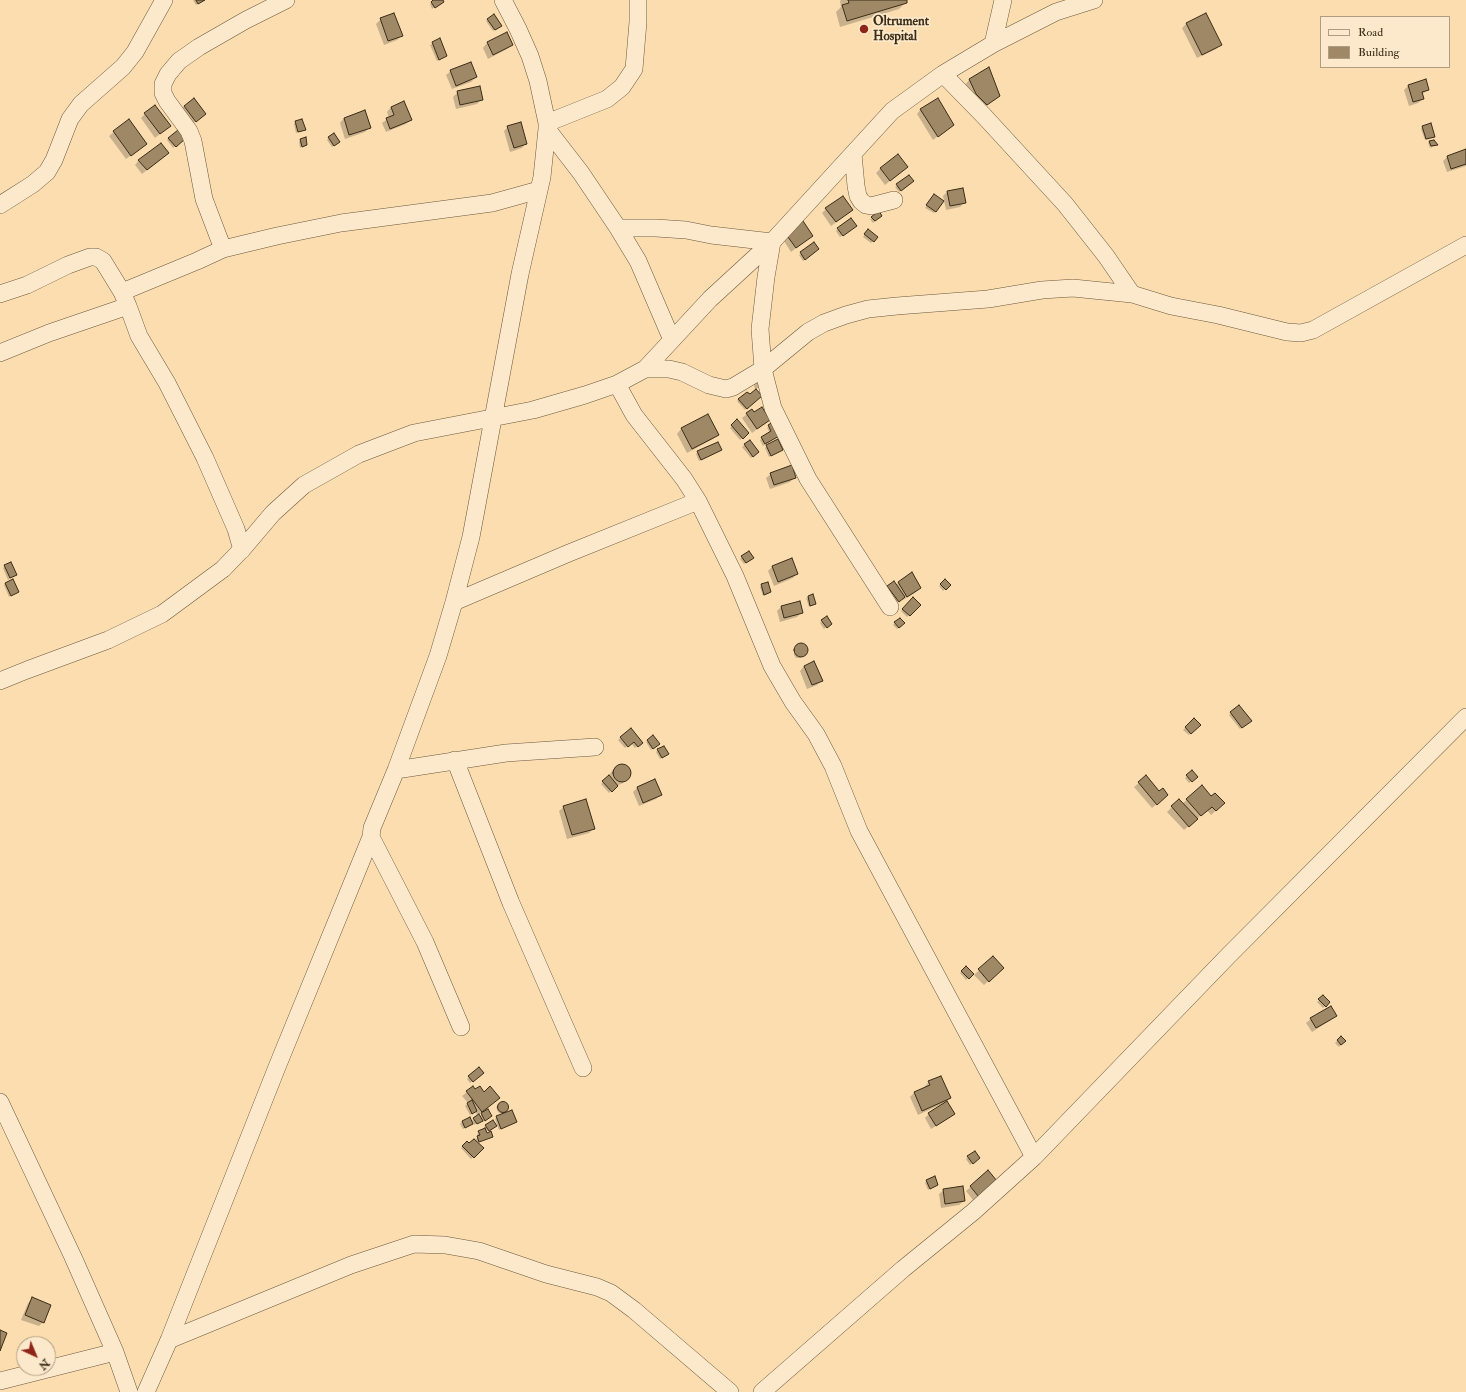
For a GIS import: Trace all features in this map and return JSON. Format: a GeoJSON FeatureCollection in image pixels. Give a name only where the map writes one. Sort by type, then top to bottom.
{"type":"FeatureCollection","features":[{"type":"Feature","properties":{"kind":"street"},"geometry":{"type":"LineString","coordinates":[[0,205],[33,184],[47,172],[54,160],[70,119],[81,104],[131,57],[164,0]]}},
{"type":"Feature","properties":{"kind":"street"},"geometry":{"type":"LineString","coordinates":[[224,249],[204,199],[193,141],[189,131],[166,101],[162,84],[179,61],[199,46],[286,0]]}},
{"type":"Feature","properties":{"kind":"street"},"geometry":{"type":"LineString","coordinates":[[146,1392],[169,1340],[277,1067],[371,837],[372,828],[396,770],[438,656],[454,602],[470,537],[520,274],[539,190],[547,126],[538,81],[530,56],[503,0]]}},
{"type":"Feature","properties":{"kind":"street"},"geometry":{"type":"LineString","coordinates":[[547,126],[607,99],[622,87],[634,69],[638,22],[638,0]]}},
{"type":"Feature","properties":{"kind":"street"},"geometry":{"type":"LineString","coordinates":[[993,44],[1003,0]]}},
{"type":"Feature","properties":{"kind":"street"},"geometry":{"type":"LineString","coordinates":[[0,681],[108,640],[162,614],[223,569],[242,550],[273,513],[304,485],[359,454],[414,433],[533,410],[585,396],[617,384],[645,369],[710,299],[772,242],[892,111],[943,74],[993,44],[1056,12],[1094,0]]}},
{"type":"Feature","properties":{"kind":"street"},"geometry":{"type":"LineString","coordinates":[[943,74],[1065,204],[1106,256],[1132,294]]}},
{"type":"Feature","properties":{"kind":"street"},"geometry":{"type":"LineString","coordinates":[[547,126],[581,173],[638,261],[672,340]]}},
{"type":"Feature","properties":{"kind":"street"},"geometry":{"type":"LineString","coordinates":[[853,154],[856,186],[858,196],[861,201],[871,206],[894,200]]}},
{"type":"Feature","properties":{"kind":"street"},"geometry":{"type":"LineString","coordinates":[[0,353],[125,299],[197,261],[224,249],[341,223],[492,203],[539,190]]}},
{"type":"Feature","properties":{"kind":"street"},"geometry":{"type":"LineString","coordinates":[[618,228],[686,230],[711,235],[772,242]]}},
{"type":"Feature","properties":{"kind":"street"},"geometry":{"type":"LineString","coordinates":[[772,242],[760,329],[763,369],[773,408],[808,479],[890,607]]}},
{"type":"Feature","properties":{"kind":"street"},"geometry":{"type":"LineString","coordinates":[[645,369],[669,369],[682,372],[709,385],[726,389],[733,387],[763,369],[808,332],[824,323],[846,315],[868,309],[929,302],[988,299],[1042,290],[1073,288],[1132,294],[1171,306],[1218,315],[1287,332],[1301,333],[1313,330],[1466,245]]}},
{"type":"Feature","properties":{"kind":"street"},"geometry":{"type":"LineString","coordinates":[[0,294],[27,285],[68,265],[90,257],[96,257],[103,260],[125,299],[139,336],[167,383],[205,458],[236,529],[242,550]]}},
{"type":"Feature","properties":{"kind":"street"},"geometry":{"type":"LineString","coordinates":[[617,384],[634,415],[684,479],[698,501],[734,576],[772,666],[793,702],[816,734],[833,766],[860,831],[1034,1157]]}},
{"type":"Feature","properties":{"kind":"street"},"geometry":{"type":"LineString","coordinates":[[454,602],[569,553],[698,501]]}},
{"type":"Feature","properties":{"kind":"street"},"geometry":{"type":"LineString","coordinates":[[762,1392],[903,1269],[973,1212],[1034,1157],[1228,956],[1466,717]]}},
{"type":"Feature","properties":{"kind":"street"},"geometry":{"type":"LineString","coordinates":[[396,770],[506,753],[595,748]]}},
{"type":"Feature","properties":{"kind":"street"},"geometry":{"type":"LineString","coordinates":[[455,760],[511,903],[582,1068]]}},
{"type":"Feature","properties":{"kind":"street"},"geometry":{"type":"LineString","coordinates":[[371,837],[424,942],[461,1027]]}},
{"type":"Feature","properties":{"kind":"street"},"geometry":{"type":"LineString","coordinates":[[0,1102],[73,1256],[115,1352],[129,1392]]}},
{"type":"Feature","properties":{"kind":"street"},"geometry":{"type":"LineString","coordinates":[[169,1340],[351,1264],[414,1244],[445,1245],[479,1251],[546,1274],[597,1286],[634,1310],[730,1392]]}},
{"type":"Feature","properties":{"kind":"street"},"geometry":{"type":"LineString","coordinates":[[0,1381],[115,1352]]}},
{"type":"Feature","properties":{"kind":"building"},"geometry":{"type":"Polygon","coordinates":[[[196,0],[205,0],[198,4],[196,0]]]}},
{"type":"Feature","properties":{"kind":"building"},"geometry":{"type":"Polygon","coordinates":[[[433,0],[443,0],[444,2],[435,8],[431,2],[433,0]]]}},
{"type":"Feature","properties":{"kind":"building"},"geometry":{"type":"Polygon","coordinates":[[[848,0],[907,0],[907,3],[847,21],[842,5],[849,3],[848,0]]]}},
{"type":"Feature","properties":{"kind":"building"},"geometry":{"type":"Polygon","coordinates":[[[394,13],[403,36],[388,41],[380,18],[394,13]]]}},
{"type":"Feature","properties":{"kind":"building"},"geometry":{"type":"Polygon","coordinates":[[[1206,13],[1222,45],[1202,55],[1186,23],[1206,13]]]}},
{"type":"Feature","properties":{"kind":"building"},"geometry":{"type":"Polygon","coordinates":[[[494,14],[502,26],[495,30],[487,19],[494,14]]]}},
{"type":"Feature","properties":{"kind":"building"},"geometry":{"type":"Polygon","coordinates":[[[507,32],[513,45],[493,55],[487,42],[507,32]]]}},
{"type":"Feature","properties":{"kind":"building"},"geometry":{"type":"Polygon","coordinates":[[[440,38],[447,56],[439,60],[432,42],[440,38]]]}},
{"type":"Feature","properties":{"kind":"building"},"geometry":{"type":"Polygon","coordinates":[[[471,62],[477,77],[456,86],[450,70],[471,62]]]}},
{"type":"Feature","properties":{"kind":"building"},"geometry":{"type":"Polygon","coordinates":[[[989,67],[1000,96],[987,105],[976,94],[969,79],[989,67]]]}},
{"type":"Feature","properties":{"kind":"building"},"geometry":{"type":"Polygon","coordinates":[[[1426,79],[1429,90],[1422,92],[1424,99],[1413,102],[1408,85],[1426,79]]]}},
{"type":"Feature","properties":{"kind":"building"},"geometry":{"type":"Polygon","coordinates":[[[480,86],[483,100],[460,105],[457,91],[480,86]]]}},
{"type":"Feature","properties":{"kind":"building"},"geometry":{"type":"Polygon","coordinates":[[[194,98],[206,114],[196,122],[184,106],[194,98]]]}},
{"type":"Feature","properties":{"kind":"building"},"geometry":{"type":"Polygon","coordinates":[[[938,98],[954,125],[938,137],[920,109],[938,98]]]}},
{"type":"Feature","properties":{"kind":"building"},"geometry":{"type":"Polygon","coordinates":[[[404,101],[412,120],[390,129],[386,118],[394,115],[391,107],[404,101]]]}},
{"type":"Feature","properties":{"kind":"building"},"geometry":{"type":"Polygon","coordinates":[[[155,105],[171,126],[160,134],[144,113],[155,105]]]}},
{"type":"Feature","properties":{"kind":"building"},"geometry":{"type":"Polygon","coordinates":[[[365,110],[371,128],[349,135],[344,118],[365,110]]]}},
{"type":"Feature","properties":{"kind":"building"},"geometry":{"type":"Polygon","coordinates":[[[129,119],[147,144],[131,156],[113,131],[129,119]]]}},
{"type":"Feature","properties":{"kind":"building"},"geometry":{"type":"Polygon","coordinates":[[[302,119],[306,130],[298,132],[295,121],[302,119]]]}},
{"type":"Feature","properties":{"kind":"building"},"geometry":{"type":"Polygon","coordinates":[[[521,122],[527,144],[514,148],[507,126],[521,122]]]}},
{"type":"Feature","properties":{"kind":"building"},"geometry":{"type":"Polygon","coordinates":[[[1431,123],[1435,137],[1426,139],[1422,126],[1431,123]]]}},
{"type":"Feature","properties":{"kind":"building"},"geometry":{"type":"Polygon","coordinates":[[[178,130],[185,139],[176,147],[168,138],[178,130]]]}},
{"type":"Feature","properties":{"kind":"building"},"geometry":{"type":"Polygon","coordinates":[[[334,133],[340,142],[334,146],[328,137],[334,133]]]}},
{"type":"Feature","properties":{"kind":"building"},"geometry":{"type":"Polygon","coordinates":[[[306,137],[307,145],[302,147],[300,139],[306,137]]]}},
{"type":"Feature","properties":{"kind":"building"},"geometry":{"type":"Polygon","coordinates":[[[1434,140],[1438,145],[1431,146],[1429,141],[1434,140]]]}},
{"type":"Feature","properties":{"kind":"building"},"geometry":{"type":"Polygon","coordinates":[[[161,143],[169,153],[147,170],[138,160],[161,143]]]}},
{"type":"Feature","properties":{"kind":"building"},"geometry":{"type":"Polygon","coordinates":[[[1466,149],[1466,164],[1451,169],[1447,156],[1466,149]]]}},
{"type":"Feature","properties":{"kind":"building"},"geometry":{"type":"Polygon","coordinates":[[[898,154],[908,167],[890,181],[880,168],[898,154]]]}},
{"type":"Feature","properties":{"kind":"building"},"geometry":{"type":"Polygon","coordinates":[[[909,175],[914,181],[901,191],[896,184],[909,175]]]}},
{"type":"Feature","properties":{"kind":"building"},"geometry":{"type":"Polygon","coordinates":[[[963,188],[966,203],[950,206],[947,191],[963,188]]]}},
{"type":"Feature","properties":{"kind":"building"},"geometry":{"type":"Polygon","coordinates":[[[934,194],[944,201],[936,212],[926,205],[934,194]]]}},
{"type":"Feature","properties":{"kind":"building"},"geometry":{"type":"Polygon","coordinates":[[[843,196],[853,210],[836,222],[825,208],[843,196]]]}},
{"type":"Feature","properties":{"kind":"building"},"geometry":{"type":"Polygon","coordinates":[[[879,211],[882,216],[875,221],[871,217],[879,211]]]}},
{"type":"Feature","properties":{"kind":"building"},"geometry":{"type":"Polygon","coordinates":[[[851,218],[857,226],[843,236],[837,228],[851,218]]]}},
{"type":"Feature","properties":{"kind":"building"},"geometry":{"type":"Polygon","coordinates":[[[803,221],[813,236],[796,248],[785,233],[803,221]]]}},
{"type":"Feature","properties":{"kind":"building"},"geometry":{"type":"Polygon","coordinates":[[[868,229],[878,237],[874,242],[864,234],[868,229]]]}},
{"type":"Feature","properties":{"kind":"building"},"geometry":{"type":"Polygon","coordinates":[[[814,242],[819,249],[805,260],[800,252],[814,242]]]}},
{"type":"Feature","properties":{"kind":"building"},"geometry":{"type":"Polygon","coordinates":[[[756,389],[762,396],[747,409],[738,399],[747,392],[750,394],[756,389]]]}},
{"type":"Feature","properties":{"kind":"building"},"geometry":{"type":"Polygon","coordinates":[[[762,407],[770,420],[757,429],[746,413],[752,409],[754,412],[762,407]]]}},
{"type":"Feature","properties":{"kind":"building"},"geometry":{"type":"Polygon","coordinates":[[[708,414],[719,435],[692,449],[681,428],[708,414]]]}},
{"type":"Feature","properties":{"kind":"building"},"geometry":{"type":"Polygon","coordinates":[[[737,419],[749,433],[743,439],[731,425],[737,419]]]}},
{"type":"Feature","properties":{"kind":"building"},"geometry":{"type":"Polygon","coordinates":[[[773,422],[781,435],[765,444],[761,437],[771,431],[768,425],[773,422]]]}},
{"type":"Feature","properties":{"kind":"building"},"geometry":{"type":"Polygon","coordinates":[[[778,439],[783,450],[771,456],[766,445],[778,439]]]}},
{"type":"Feature","properties":{"kind":"building"},"geometry":{"type":"Polygon","coordinates":[[[750,440],[759,452],[753,457],[744,444],[750,440]]]}},
{"type":"Feature","properties":{"kind":"building"},"geometry":{"type":"Polygon","coordinates":[[[718,442],[722,450],[701,460],[697,451],[718,442]]]}},
{"type":"Feature","properties":{"kind":"building"},"geometry":{"type":"Polygon","coordinates":[[[792,465],[796,478],[774,485],[770,473],[792,465]]]}},
{"type":"Feature","properties":{"kind":"building"},"geometry":{"type":"Polygon","coordinates":[[[749,551],[754,558],[746,563],[741,556],[749,551]]]}},
{"type":"Feature","properties":{"kind":"building"},"geometry":{"type":"Polygon","coordinates":[[[792,558],[798,574],[778,582],[772,566],[792,558]]]}},
{"type":"Feature","properties":{"kind":"building"},"geometry":{"type":"Polygon","coordinates":[[[11,562],[17,575],[10,578],[4,565],[11,562]]]}},
{"type":"Feature","properties":{"kind":"building"},"geometry":{"type":"Polygon","coordinates":[[[912,572],[921,588],[907,597],[898,582],[912,572]]]}},
{"type":"Feature","properties":{"kind":"building"},"geometry":{"type":"Polygon","coordinates":[[[13,579],[19,592],[11,596],[5,583],[13,579]]]}},
{"type":"Feature","properties":{"kind":"building"},"geometry":{"type":"Polygon","coordinates":[[[945,579],[951,585],[946,590],[940,584],[945,579]]]}},
{"type":"Feature","properties":{"kind":"building"},"geometry":{"type":"Polygon","coordinates":[[[894,581],[905,597],[899,602],[887,586],[894,581]]]}},
{"type":"Feature","properties":{"kind":"building"},"geometry":{"type":"Polygon","coordinates":[[[768,582],[771,592],[764,595],[761,584],[768,582]]]}},
{"type":"Feature","properties":{"kind":"building"},"geometry":{"type":"Polygon","coordinates":[[[813,594],[816,604],[810,606],[808,596],[813,594]]]}},
{"type":"Feature","properties":{"kind":"building"},"geometry":{"type":"Polygon","coordinates":[[[913,597],[921,605],[910,616],[902,609],[913,597]]]}},
{"type":"Feature","properties":{"kind":"building"},"geometry":{"type":"Polygon","coordinates":[[[800,601],[803,613],[784,618],[781,606],[800,601]]]}},
{"type":"Feature","properties":{"kind":"building"},"geometry":{"type":"Polygon","coordinates":[[[827,616],[832,624],[827,628],[821,620],[827,616]]]}},
{"type":"Feature","properties":{"kind":"building"},"geometry":{"type":"Polygon","coordinates":[[[900,618],[905,623],[899,628],[894,622],[900,618]]]}},
{"type":"Feature","properties":{"kind":"building"},"geometry":{"type":"Polygon","coordinates":[[[801,643],[806,645],[808,650],[806,655],[801,657],[796,655],[794,650],[796,645],[801,643]]]}},
{"type":"Feature","properties":{"kind":"building"},"geometry":{"type":"Polygon","coordinates":[[[814,661],[823,681],[812,685],[804,666],[814,661]]]}},
{"type":"Feature","properties":{"kind":"building"},"geometry":{"type":"Polygon","coordinates":[[[1239,705],[1252,721],[1242,728],[1230,712],[1239,705]]]}},
{"type":"Feature","properties":{"kind":"building"},"geometry":{"type":"Polygon","coordinates":[[[1194,718],[1201,725],[1191,734],[1185,727],[1194,718]]]}},
{"type":"Feature","properties":{"kind":"building"},"geometry":{"type":"Polygon","coordinates":[[[631,728],[643,743],[638,747],[634,742],[628,747],[620,737],[631,728]]]}},
{"type":"Feature","properties":{"kind":"building"},"geometry":{"type":"Polygon","coordinates":[[[653,735],[660,744],[653,749],[647,740],[653,735]]]}},
{"type":"Feature","properties":{"kind":"building"},"geometry":{"type":"Polygon","coordinates":[[[664,746],[669,754],[662,758],[657,749],[664,746]]]}},
{"type":"Feature","properties":{"kind":"building"},"geometry":{"type":"Polygon","coordinates":[[[618,764],[626,764],[631,769],[629,780],[626,782],[618,782],[613,777],[613,769],[618,764]]]}},
{"type":"Feature","properties":{"kind":"building"},"geometry":{"type":"Polygon","coordinates":[[[1192,770],[1198,777],[1192,782],[1186,775],[1192,770]]]}},
{"type":"Feature","properties":{"kind":"building"},"geometry":{"type":"Polygon","coordinates":[[[609,775],[618,786],[612,792],[602,781],[609,775]]]}},
{"type":"Feature","properties":{"kind":"building"},"geometry":{"type":"Polygon","coordinates":[[[1146,775],[1159,791],[1163,788],[1168,795],[1157,805],[1138,782],[1146,775]]]}},
{"type":"Feature","properties":{"kind":"building"},"geometry":{"type":"Polygon","coordinates":[[[655,779],[662,795],[643,803],[637,787],[655,779]]]}},
{"type":"Feature","properties":{"kind":"building"},"geometry":{"type":"Polygon","coordinates":[[[1202,785],[1211,796],[1215,793],[1225,803],[1216,811],[1212,807],[1201,816],[1186,799],[1202,785]]]}},
{"type":"Feature","properties":{"kind":"building"},"geometry":{"type":"Polygon","coordinates":[[[586,799],[595,829],[572,835],[563,806],[586,799]]]}},
{"type":"Feature","properties":{"kind":"building"},"geometry":{"type":"Polygon","coordinates":[[[1179,799],[1198,819],[1189,827],[1171,806],[1179,799]]]}},
{"type":"Feature","properties":{"kind":"building"},"geometry":{"type":"Polygon","coordinates":[[[993,956],[1004,968],[989,982],[978,969],[993,956]]]}},
{"type":"Feature","properties":{"kind":"building"},"geometry":{"type":"Polygon","coordinates":[[[966,966],[974,974],[969,979],[961,971],[966,966]]]}},
{"type":"Feature","properties":{"kind":"building"},"geometry":{"type":"Polygon","coordinates":[[[1323,995],[1330,1002],[1326,1007],[1318,999],[1323,995]]]}},
{"type":"Feature","properties":{"kind":"building"},"geometry":{"type":"Polygon","coordinates":[[[1331,1006],[1337,1016],[1316,1028],[1310,1018],[1331,1006]]]}},
{"type":"Feature","properties":{"kind":"building"},"geometry":{"type":"Polygon","coordinates":[[[1341,1036],[1346,1041],[1341,1045],[1337,1040],[1341,1036]]]}},
{"type":"Feature","properties":{"kind":"building"},"geometry":{"type":"Polygon","coordinates":[[[479,1067],[484,1073],[473,1082],[468,1076],[479,1067]]]}},
{"type":"Feature","properties":{"kind":"building"},"geometry":{"type":"Polygon","coordinates":[[[941,1076],[951,1098],[922,1111],[914,1092],[930,1085],[928,1081],[941,1076]]]}},
{"type":"Feature","properties":{"kind":"building"},"geometry":{"type":"Polygon","coordinates":[[[473,1086],[475,1089],[480,1086],[484,1092],[490,1086],[500,1098],[482,1112],[466,1091],[473,1086]]]}},
{"type":"Feature","properties":{"kind":"building"},"geometry":{"type":"Polygon","coordinates":[[[472,1100],[477,1111],[472,1114],[467,1103],[472,1100]]]}},
{"type":"Feature","properties":{"kind":"building"},"geometry":{"type":"Polygon","coordinates":[[[947,1101],[955,1114],[936,1126],[928,1113],[947,1101]]]}},
{"type":"Feature","properties":{"kind":"building"},"geometry":{"type":"Polygon","coordinates":[[[501,1102],[505,1102],[507,1103],[507,1111],[501,1112],[498,1109],[498,1105],[501,1102]]]}},
{"type":"Feature","properties":{"kind":"building"},"geometry":{"type":"Polygon","coordinates":[[[488,1109],[492,1116],[485,1121],[481,1113],[488,1109]]]}},
{"type":"Feature","properties":{"kind":"building"},"geometry":{"type":"Polygon","coordinates":[[[512,1110],[517,1122],[501,1129],[496,1116],[512,1110]]]}},
{"type":"Feature","properties":{"kind":"building"},"geometry":{"type":"Polygon","coordinates":[[[479,1114],[483,1121],[477,1124],[473,1118],[479,1114]]]}},
{"type":"Feature","properties":{"kind":"building"},"geometry":{"type":"Polygon","coordinates":[[[470,1117],[473,1124],[465,1128],[462,1121],[470,1117]]]}},
{"type":"Feature","properties":{"kind":"building"},"geometry":{"type":"Polygon","coordinates":[[[493,1120],[497,1126],[489,1131],[485,1125],[493,1120]]]}},
{"type":"Feature","properties":{"kind":"building"},"geometry":{"type":"Polygon","coordinates":[[[485,1128],[487,1133],[491,1131],[493,1137],[479,1142],[477,1136],[480,1135],[478,1131],[485,1128]]]}},
{"type":"Feature","properties":{"kind":"building"},"geometry":{"type":"Polygon","coordinates":[[[474,1139],[484,1148],[474,1158],[462,1146],[467,1141],[469,1143],[474,1139]]]}},
{"type":"Feature","properties":{"kind":"building"},"geometry":{"type":"Polygon","coordinates":[[[975,1151],[980,1158],[973,1164],[967,1156],[975,1151]]]}},
{"type":"Feature","properties":{"kind":"building"},"geometry":{"type":"Polygon","coordinates":[[[988,1170],[997,1181],[978,1196],[970,1186],[988,1170]]]}},
{"type":"Feature","properties":{"kind":"building"},"geometry":{"type":"Polygon","coordinates":[[[935,1176],[938,1185],[930,1189],[926,1180],[935,1176]]]}},
{"type":"Feature","properties":{"kind":"building"},"geometry":{"type":"Polygon","coordinates":[[[963,1186],[965,1201],[945,1204],[943,1189],[963,1186]]]}},
{"type":"Feature","properties":{"kind":"building"},"geometry":{"type":"Polygon","coordinates":[[[32,1297],[51,1305],[44,1323],[25,1315],[32,1297]]]}},
{"type":"Feature","properties":{"kind":"building"},"geometry":{"type":"Polygon","coordinates":[[[0,1330],[7,1333],[0,1351],[0,1330]]]}},
{"type":"Feature","properties":{"kind":"place","name":"Oltrument Hospital"},"geometry":{"type":"Point","coordinates":[864,29]}}]}
